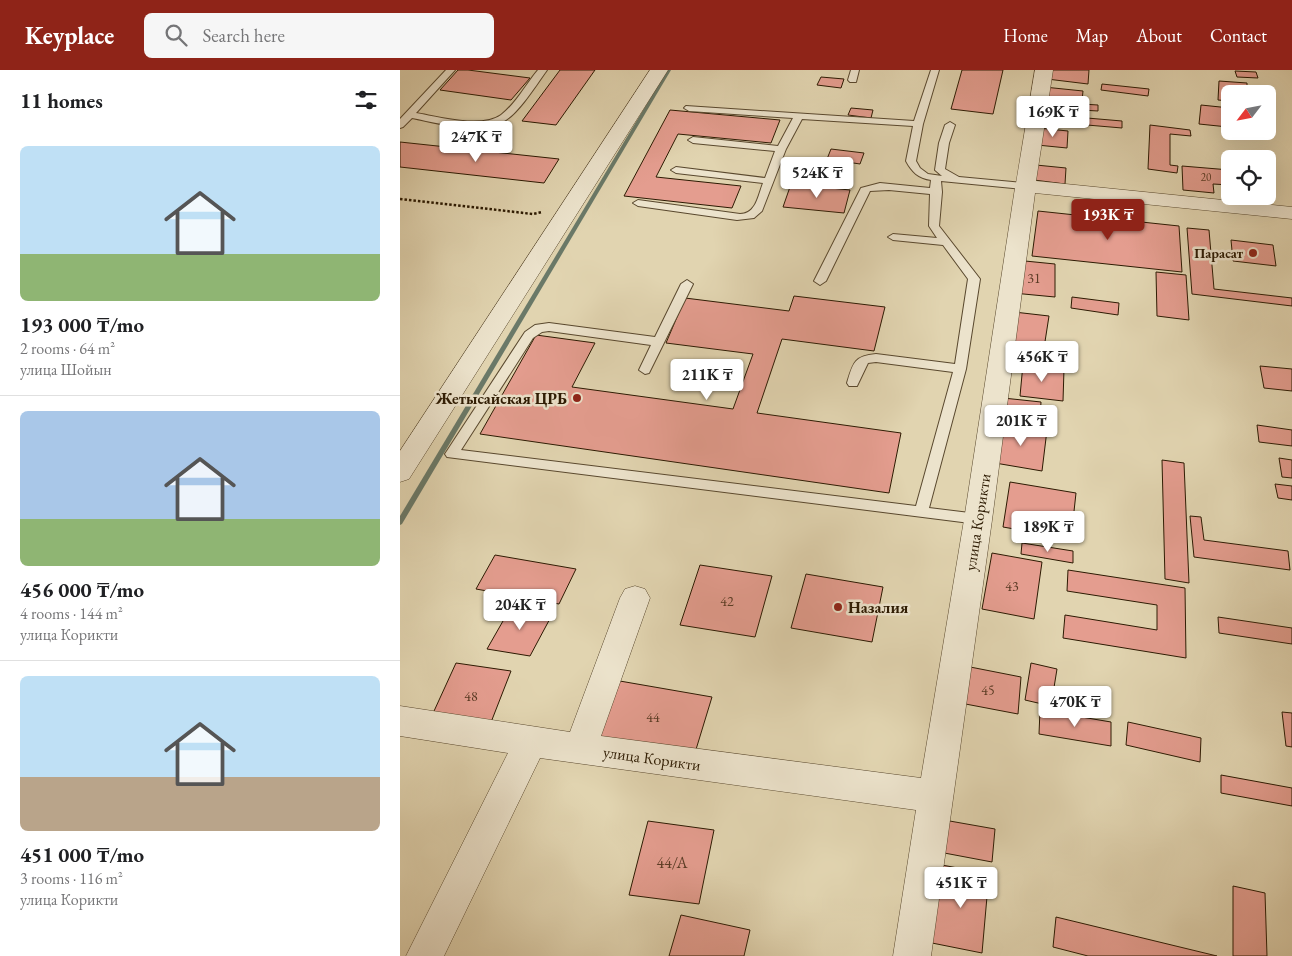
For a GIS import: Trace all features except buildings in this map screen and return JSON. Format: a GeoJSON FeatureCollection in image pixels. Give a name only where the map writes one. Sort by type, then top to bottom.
{"type":"FeatureCollection","features":[{"type":"Feature","properties":{"kind":"street"},"geometry":{"type":"LineString","coordinates":[[400,472],[659,70]]}},
{"type":"Feature","properties":{"kind":"street","name":"улица Корикти"},"geometry":{"type":"LineString","coordinates":[[912,956],[934,796],[978,519],[1024,186],[1044,70]]}},
{"type":"Feature","properties":{"kind":"street"},"geometry":{"type":"LineString","coordinates":[[1024,186],[1292,213]]}},
{"type":"Feature","properties":{"kind":"street"},"geometry":{"type":"LineString","coordinates":[[580,749],[635,598]]}},
{"type":"Feature","properties":{"kind":"street","name":"улица Корикти"},"geometry":{"type":"LineString","coordinates":[[400,721],[580,749],[934,796]]}},
{"type":"Feature","properties":{"kind":"street"},"geometry":{"type":"LineString","coordinates":[[426,956],[531,742]]}},
{"type":"Feature","properties":{"kind":"lane"},"geometry":{"type":"LineString","coordinates":[[400,125],[451,70]]}},
{"type":"Feature","properties":{"kind":"lane"},"geometry":{"type":"LineString","coordinates":[[411,115],[460,123],[484,124],[503,118],[543,70]]}},
{"type":"Feature","properties":{"kind":"lane"},"geometry":{"type":"LineString","coordinates":[[853,80],[855,70]]}},
{"type":"Feature","properties":{"kind":"lane"},"geometry":{"type":"LineString","coordinates":[[935,70],[918,124],[911,161],[916,170],[925,176],[936,178],[1024,186]]}},
{"type":"Feature","properties":{"kind":"lane"},"geometry":{"type":"LineString","coordinates":[[689,108],[918,124]]}},
{"type":"Feature","properties":{"kind":"lane"},"geometry":{"type":"LineString","coordinates":[[638,203],[746,218],[757,211],[781,149],[799,115]]}},
{"type":"Feature","properties":{"kind":"lane"},"geometry":{"type":"LineString","coordinates":[[950,125],[944,143],[940,170],[958,180]]}},
{"type":"Feature","properties":{"kind":"lane"},"geometry":{"type":"LineString","coordinates":[[693,140],[781,149]]}},
{"type":"Feature","properties":{"kind":"lane"},"geometry":{"type":"LineString","coordinates":[[676,170],[768,181]]}},
{"type":"Feature","properties":{"kind":"lane"},"geometry":{"type":"LineString","coordinates":[[921,511],[960,369],[974,278],[934,226],[936,178]]}},
{"type":"Feature","properties":{"kind":"lane"},"geometry":{"type":"LineString","coordinates":[[820,281],[859,203],[862,193],[867,188],[877,186],[936,192]]}},
{"type":"Feature","properties":{"kind":"lane"},"geometry":{"type":"LineString","coordinates":[[893,237],[945,242]]}},
{"type":"Feature","properties":{"kind":"lane"},"geometry":{"type":"LineString","coordinates":[[645,370],[686,284]]}},
{"type":"Feature","properties":{"kind":"lane"},"geometry":{"type":"LineString","coordinates":[[658,342],[549,327],[539,328],[529,335],[452,454],[978,519]]}},
{"type":"Feature","properties":{"kind":"lane"},"geometry":{"type":"LineString","coordinates":[[853,383],[858,367],[864,359],[876,358],[960,369]]}},
{"type":"Feature","properties":{"kind":"path"},"geometry":{"type":"LineString","coordinates":[[400,200],[533,214],[572,205]]}},
{"type":"Feature","properties":{"kind":"waterway"},"geometry":{"type":"LineString","coordinates":[[400,522],[669,70]]}},
{"type":"Feature","properties":{"kind":"place","name":"Парасат"},"geometry":{"type":"Point","coordinates":[1253,253]}},
{"type":"Feature","properties":{"kind":"place","name":"Жетысайская ЦРБ"},"geometry":{"type":"Point","coordinates":[577,398]}},
{"type":"Feature","properties":{"kind":"place","name":"Назалия"},"geometry":{"type":"Point","coordinates":[838,607]}}]}
